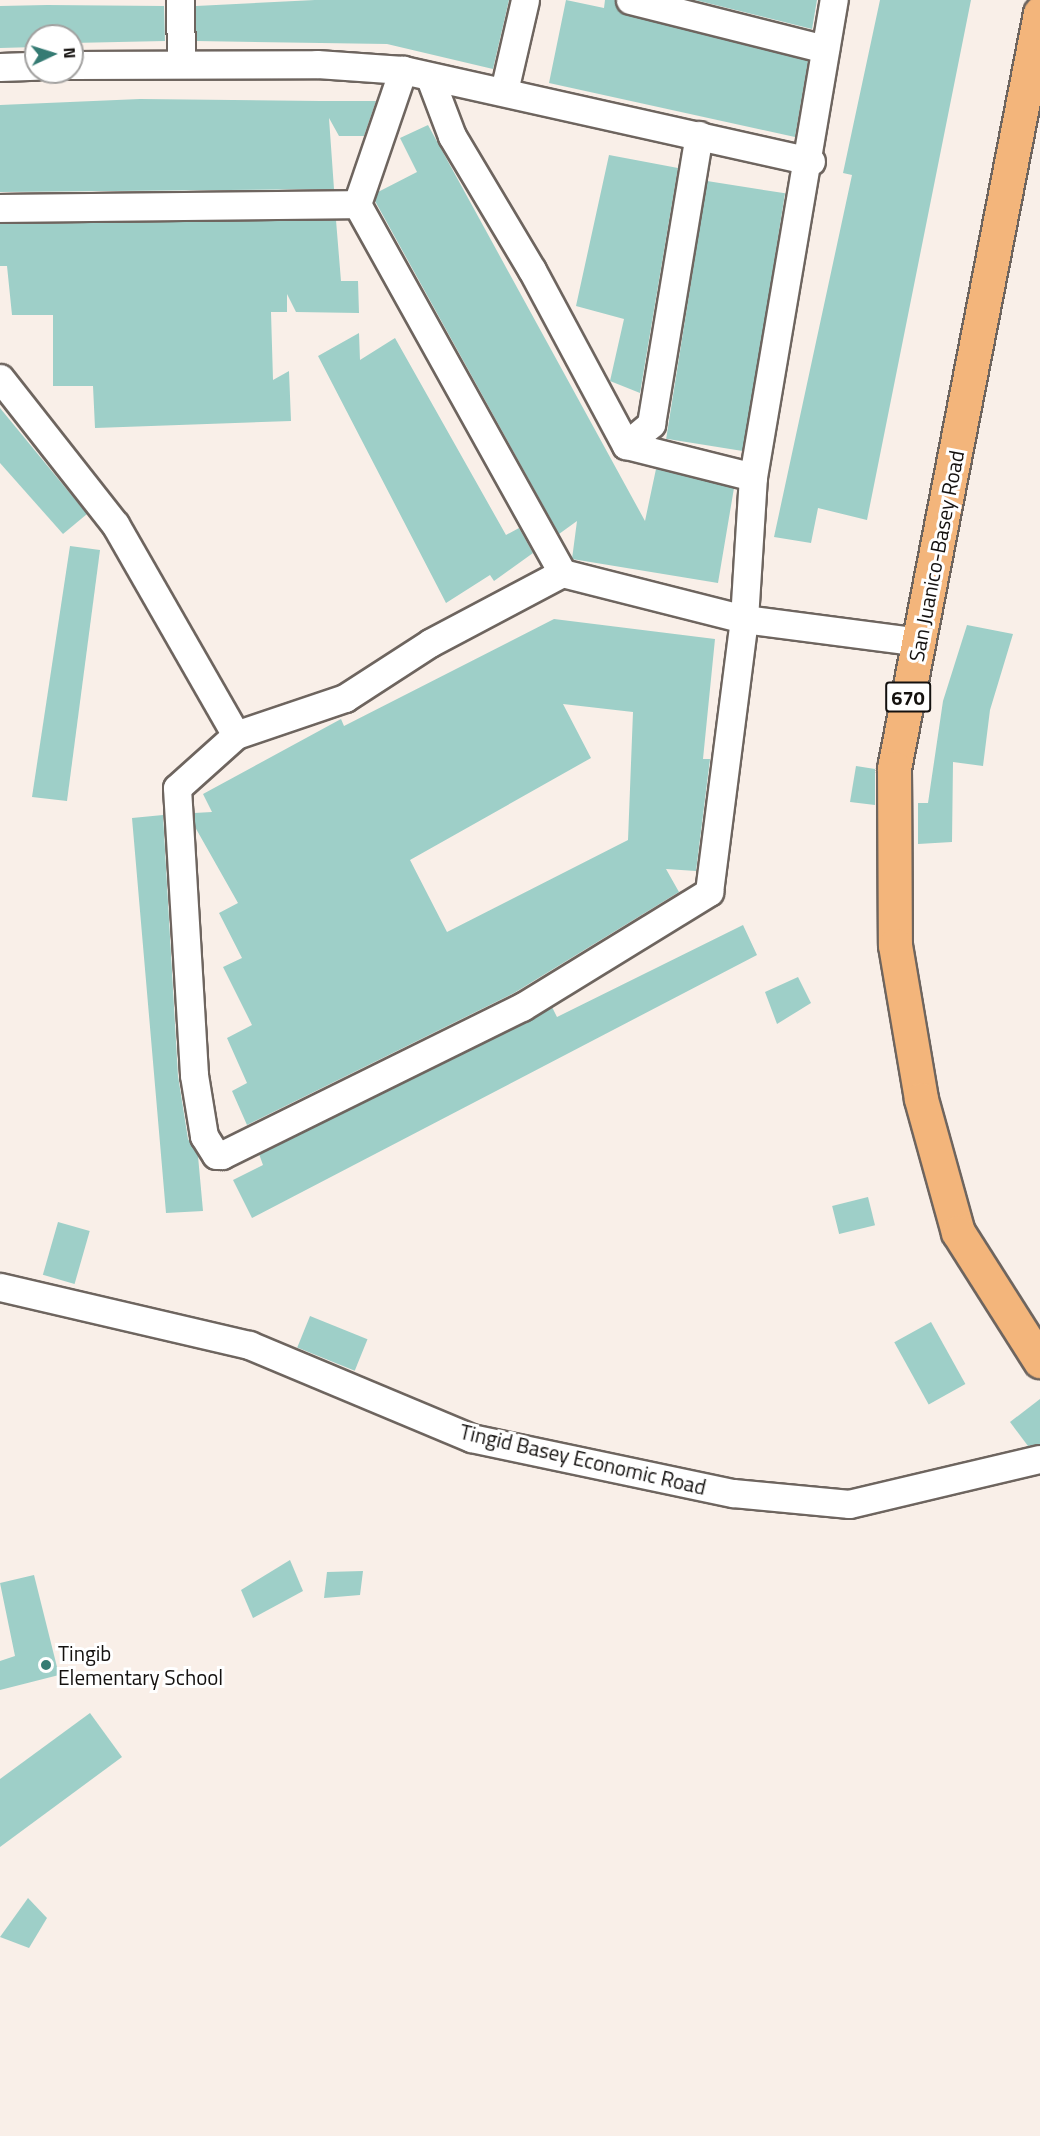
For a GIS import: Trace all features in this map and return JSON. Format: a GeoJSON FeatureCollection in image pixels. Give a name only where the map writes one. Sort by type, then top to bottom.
{"type":"FeatureCollection","features":[{"type":"Feature","properties":{"kind":"main road","name":"San Juanico-Basey Road"},"geometry":{"type":"LineString","coordinates":[[1040,13],[894,768],[897,956],[921,1099],[958,1232],[1040,1361]]}},
{"type":"Feature","properties":{"kind":"street"},"geometry":{"type":"LineString","coordinates":[[180,0],[181,62]]}},
{"type":"Feature","properties":{"kind":"street"},"geometry":{"type":"LineString","coordinates":[[504,91],[525,0]]}},
{"type":"Feature","properties":{"kind":"street"},"geometry":{"type":"LineString","coordinates":[[630,0],[825,49]]}},
{"type":"Feature","properties":{"kind":"street"},"geometry":{"type":"LineString","coordinates":[[834,0],[825,49],[811,161],[753,477],[744,619],[709,892],[522,1007],[216,1155],[204,1136],[194,1075],[177,788],[236,735],[345,698],[430,643],[562,573],[744,619],[920,642]]}},
{"type":"Feature","properties":{"kind":"street"},"geometry":{"type":"LineString","coordinates":[[84,65],[181,62],[403,70],[430,78],[504,91],[811,161]]}},
{"type":"Feature","properties":{"kind":"street"},"geometry":{"type":"LineString","coordinates":[[0,67],[24,66]]}},
{"type":"Feature","properties":{"kind":"street"},"geometry":{"type":"LineString","coordinates":[[403,70],[357,204],[562,573]]}},
{"type":"Feature","properties":{"kind":"street"},"geometry":{"type":"LineString","coordinates":[[430,78],[452,136],[532,270],[626,445],[753,477]]}},
{"type":"Feature","properties":{"kind":"street"},"geometry":{"type":"LineString","coordinates":[[626,445],[651,424],[699,135]]}},
{"type":"Feature","properties":{"kind":"street"},"geometry":{"type":"LineString","coordinates":[[0,208],[357,204]]}},
{"type":"Feature","properties":{"kind":"street"},"geometry":{"type":"LineString","coordinates":[[0,378],[115,524],[236,735]]}},
{"type":"Feature","properties":{"kind":"street","name":"Tingid Basey Economic Road"},"geometry":{"type":"LineString","coordinates":[[0,1287],[249,1346],[471,1438],[733,1492],[849,1504],[1040,1459]]}},
{"type":"Feature","properties":{"kind":"building"},"geometry":{"type":"Polygon","coordinates":[[[315,0],[509,0],[493,69],[387,44],[196,41],[196,6],[315,0]]]}},
{"type":"Feature","properties":{"kind":"building"},"geometry":{"type":"Polygon","coordinates":[[[566,0],[604,8],[605,0],[615,0],[626,15],[808,61],[795,137],[549,83],[566,0]]]}},
{"type":"Feature","properties":{"kind":"building"},"geometry":{"type":"Polygon","coordinates":[[[695,0],[817,0],[812,29],[695,0]]]}},
{"type":"Feature","properties":{"kind":"building"},"geometry":{"type":"Polygon","coordinates":[[[880,0],[971,0],[867,520],[818,508],[811,543],[774,537],[852,175],[843,173],[880,0]]]}},
{"type":"Feature","properties":{"kind":"building"},"geometry":{"type":"Polygon","coordinates":[[[0,6],[164,6],[165,41],[84,43],[84,24],[24,24],[24,47],[0,48],[0,6]]]}},
{"type":"Feature","properties":{"kind":"building"},"geometry":{"type":"Polygon","coordinates":[[[140,99],[376,101],[364,136],[339,136],[329,118],[334,189],[0,192],[0,105],[140,99]]]}},
{"type":"Feature","properties":{"kind":"building"},"geometry":{"type":"Polygon","coordinates":[[[428,125],[645,521],[656,469],[734,488],[718,583],[572,559],[577,521],[559,534],[375,201],[378,192],[417,172],[400,138],[428,125]]]}},
{"type":"Feature","properties":{"kind":"building"},"geometry":{"type":"Polygon","coordinates":[[[609,155],[678,168],[640,393],[610,381],[624,319],[576,306],[609,155]]]}},
{"type":"Feature","properties":{"kind":"building"},"geometry":{"type":"Polygon","coordinates":[[[707,181],[785,193],[744,451],[666,439],[707,181]]]}},
{"type":"Feature","properties":{"kind":"building"},"geometry":{"type":"Polygon","coordinates":[[[336,220],[341,281],[358,281],[359,313],[296,312],[287,294],[287,312],[271,312],[273,380],[289,371],[291,421],[95,428],[93,386],[53,386],[53,315],[12,315],[7,266],[0,266],[0,224],[336,220]]]}},
{"type":"Feature","properties":{"kind":"building"},"geometry":{"type":"Polygon","coordinates":[[[359,333],[360,360],[395,338],[506,535],[519,528],[533,553],[494,581],[490,575],[446,603],[318,356],[359,333]]]}},
{"type":"Feature","properties":{"kind":"building"},"geometry":{"type":"Polygon","coordinates":[[[0,408],[87,514],[63,534],[0,463],[0,408]]]}},
{"type":"Feature","properties":{"kind":"building"},"geometry":{"type":"Polygon","coordinates":[[[70,546],[100,550],[67,801],[32,797],[70,546]]]}},
{"type":"Feature","properties":{"kind":"building"},"geometry":{"type":"Polygon","coordinates":[[[554,619],[715,639],[703,759],[710,759],[696,871],[666,869],[679,892],[514,993],[247,1125],[232,1091],[247,1083],[227,1038],[252,1025],[223,967],[242,958],[219,913],[238,903],[195,827],[194,813],[212,812],[203,794],[341,719],[344,726],[554,619]],[[563,704],[591,758],[410,860],[447,932],[628,840],[633,712],[563,704]]]}},
{"type":"Feature","properties":{"kind":"building"},"geometry":{"type":"Polygon","coordinates":[[[967,625],[1013,634],[990,710],[983,766],[953,762],[952,842],[918,844],[918,803],[928,803],[943,701],[967,625]]]}},
{"type":"Feature","properties":{"kind":"building"},"geometry":{"type":"Polygon","coordinates":[[[856,766],[875,769],[875,805],[850,802],[856,766]]]}},
{"type":"Feature","properties":{"kind":"building"},"geometry":{"type":"Polygon","coordinates":[[[163,815],[178,1076],[188,1139],[198,1156],[203,1211],[166,1213],[132,818],[163,815]]]}},
{"type":"Feature","properties":{"kind":"building"},"geometry":{"type":"Polygon","coordinates":[[[743,925],[757,955],[252,1218],[233,1180],[263,1165],[259,1154],[552,1007],[557,1017],[743,925]]]}},
{"type":"Feature","properties":{"kind":"building"},"geometry":{"type":"Polygon","coordinates":[[[798,977],[811,1003],[777,1024],[765,992],[798,977]]]}},
{"type":"Feature","properties":{"kind":"building"},"geometry":{"type":"Polygon","coordinates":[[[868,1197],[875,1225],[839,1234],[832,1206],[868,1197]]]}},
{"type":"Feature","properties":{"kind":"building"},"geometry":{"type":"Polygon","coordinates":[[[58,1222],[90,1231],[75,1284],[43,1275],[58,1222]]]}},
{"type":"Feature","properties":{"kind":"building"},"geometry":{"type":"Polygon","coordinates":[[[310,1316],[367,1339],[355,1371],[297,1348],[310,1316]]]}},
{"type":"Feature","properties":{"kind":"building"},"geometry":{"type":"Polygon","coordinates":[[[931,1322],[965,1384],[929,1404],[894,1342],[931,1322]]]}},
{"type":"Feature","properties":{"kind":"building"},"geometry":{"type":"Polygon","coordinates":[[[1040,1399],[1040,1444],[1028,1446],[1010,1422],[1040,1399]]]}},
{"type":"Feature","properties":{"kind":"building"},"geometry":{"type":"Polygon","coordinates":[[[290,1560],[303,1591],[253,1618],[241,1590],[290,1560]]]}},
{"type":"Feature","properties":{"kind":"building"},"geometry":{"type":"Polygon","coordinates":[[[363,1571],[360,1595],[324,1598],[327,1572],[363,1571]]]}},
{"type":"Feature","properties":{"kind":"building"},"geometry":{"type":"Polygon","coordinates":[[[34,1575],[59,1675],[0,1690],[0,1661],[15,1656],[0,1583],[34,1575]]]}},
{"type":"Feature","properties":{"kind":"building"},"geometry":{"type":"Polygon","coordinates":[[[90,1713],[122,1757],[0,1847],[0,1779],[90,1713]]]}},
{"type":"Feature","properties":{"kind":"building"},"geometry":{"type":"Polygon","coordinates":[[[28,1898],[47,1918],[29,1948],[0,1937],[28,1898]]]}},
{"type":"Feature","properties":{"kind":"place","name":"Tingib Elementary School"},"geometry":{"type":"Point","coordinates":[46,1665]}}]}
